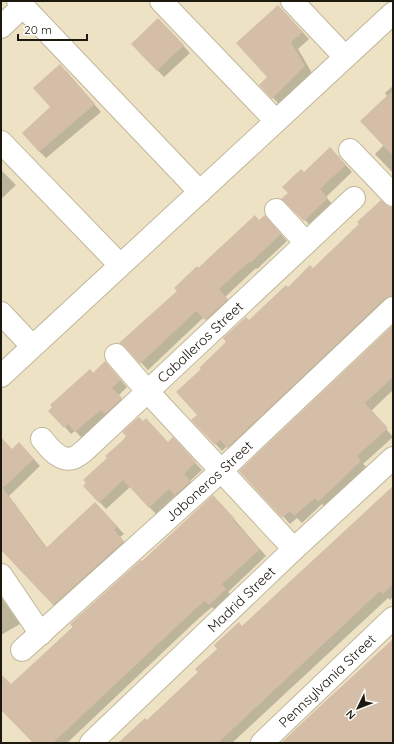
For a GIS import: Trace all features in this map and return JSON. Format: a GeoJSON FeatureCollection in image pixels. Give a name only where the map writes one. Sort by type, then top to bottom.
{"type":"FeatureCollection","features":[{"type":"Feature","properties":{"kind":"street"},"geometry":{"type":"LineString","coordinates":[[161,1],[276,121]]}},
{"type":"Feature","properties":{"kind":"street"},"geometry":{"type":"LineString","coordinates":[[292,1],[345,57]]}},
{"type":"Feature","properties":{"kind":"street"},"geometry":{"type":"LineString","coordinates":[[1,27],[21,4],[200,192]]}},
{"type":"Feature","properties":{"kind":"street"},"geometry":{"type":"LineString","coordinates":[[1,376],[393,14]]}},
{"type":"Feature","properties":{"kind":"street"},"geometry":{"type":"LineString","coordinates":[[1,142],[120,265]]}},
{"type":"Feature","properties":{"kind":"street"},"geometry":{"type":"LineString","coordinates":[[350,150],[393,195]]}},
{"type":"Feature","properties":{"kind":"street","name":"Caballeros Street"},"geometry":{"type":"LineString","coordinates":[[42,439],[62,458],[73,458],[84,451],[354,198]]}},
{"type":"Feature","properties":{"kind":"street"},"geometry":{"type":"LineString","coordinates":[[276,210],[306,243]]}},
{"type":"Feature","properties":{"kind":"street","name":"Jaboneros Street"},"geometry":{"type":"LineString","coordinates":[[22,650],[222,470],[393,308]]}},
{"type":"Feature","properties":{"kind":"street"},"geometry":{"type":"LineString","coordinates":[[1,313],[32,346]]}},
{"type":"Feature","properties":{"kind":"street"},"geometry":{"type":"LineString","coordinates":[[116,355],[148,392],[294,549]]}},
{"type":"Feature","properties":{"kind":"street","name":"Madrid Street"},"geometry":{"type":"LineString","coordinates":[[91,743],[294,549],[393,458]]}},
{"type":"Feature","properties":{"kind":"street"},"geometry":{"type":"LineString","coordinates":[[1,575],[41,634]]}},
{"type":"Feature","properties":{"kind":"street","name":"Pennsylvania Street"},"geometry":{"type":"LineString","coordinates":[[262,743],[393,618]]}},
{"type":"Feature","properties":{"kind":"building"},"geometry":{"type":"Polygon","coordinates":[[[278,5],[303,32],[291,42],[305,66],[272,99],[259,85],[267,77],[236,43],[278,5]]]}},
{"type":"Feature","properties":{"kind":"building"},"geometry":{"type":"Polygon","coordinates":[[[158,18],[184,45],[157,71],[131,44],[158,18]]]}},
{"type":"Feature","properties":{"kind":"building"},"geometry":{"type":"Polygon","coordinates":[[[60,64],[95,104],[39,152],[22,133],[50,107],[33,88],[60,64]]]}},
{"type":"Feature","properties":{"kind":"building"},"geometry":{"type":"Polygon","coordinates":[[[393,90],[393,156],[360,121],[393,90]]]}},
{"type":"Feature","properties":{"kind":"building"},"geometry":{"type":"Polygon","coordinates":[[[330,147],[346,165],[320,189],[328,198],[304,221],[281,199],[288,193],[282,187],[301,169],[304,172],[330,147]]]}},
{"type":"Feature","properties":{"kind":"building"},"geometry":{"type":"Polygon","coordinates":[[[381,200],[389,207],[393,207],[393,296],[384,299],[227,448],[220,440],[215,445],[191,420],[197,415],[176,392],[201,369],[199,368],[226,342],[223,338],[246,317],[249,320],[286,285],[288,287],[310,265],[313,268],[359,224],[357,222],[381,200]]]}},
{"type":"Feature","properties":{"kind":"building"},"geometry":{"type":"Polygon","coordinates":[[[255,215],[259,220],[265,215],[281,234],[219,289],[228,299],[205,320],[196,311],[140,364],[125,347],[119,343],[177,291],[174,288],[197,266],[198,268],[255,215]]]}},
{"type":"Feature","properties":{"kind":"building"},"geometry":{"type":"Polygon","coordinates":[[[393,325],[393,377],[365,403],[388,428],[357,456],[361,461],[318,502],[315,498],[294,516],[290,511],[282,518],[239,471],[393,325]]]}},
{"type":"Feature","properties":{"kind":"building"},"geometry":{"type":"Polygon","coordinates":[[[105,361],[121,380],[112,388],[122,398],[105,414],[101,410],[75,432],[68,424],[64,428],[48,411],[52,407],[50,405],[90,369],[93,373],[105,361]]]}},
{"type":"Feature","properties":{"kind":"building"},"geometry":{"type":"Polygon","coordinates":[[[139,417],[143,421],[146,418],[168,442],[173,437],[196,462],[184,474],[191,481],[175,495],[169,489],[149,508],[123,480],[99,503],[83,486],[86,483],[83,480],[107,458],[105,456],[123,440],[126,436],[122,432],[139,417]]]}},
{"type":"Feature","properties":{"kind":"building"},"geometry":{"type":"Polygon","coordinates":[[[1,437],[12,449],[19,442],[34,459],[3,488],[46,548],[95,502],[117,526],[114,530],[124,541],[53,605],[1,550],[1,437]]]}},
{"type":"Feature","properties":{"kind":"building"},"geometry":{"type":"Polygon","coordinates":[[[393,486],[393,584],[383,594],[380,591],[218,743],[118,743],[145,718],[147,720],[198,672],[195,669],[217,649],[214,645],[239,622],[242,626],[393,486]]]}},
{"type":"Feature","properties":{"kind":"building"},"geometry":{"type":"Polygon","coordinates":[[[213,495],[235,519],[234,521],[260,549],[222,584],[226,589],[209,605],[205,601],[192,612],[53,743],[33,743],[1,710],[1,674],[11,684],[73,627],[70,624],[141,560],[142,561],[213,495]]]}},
{"type":"Feature","properties":{"kind":"building"},"geometry":{"type":"Polygon","coordinates":[[[393,639],[393,743],[281,743],[318,708],[393,639]]]}}]}
